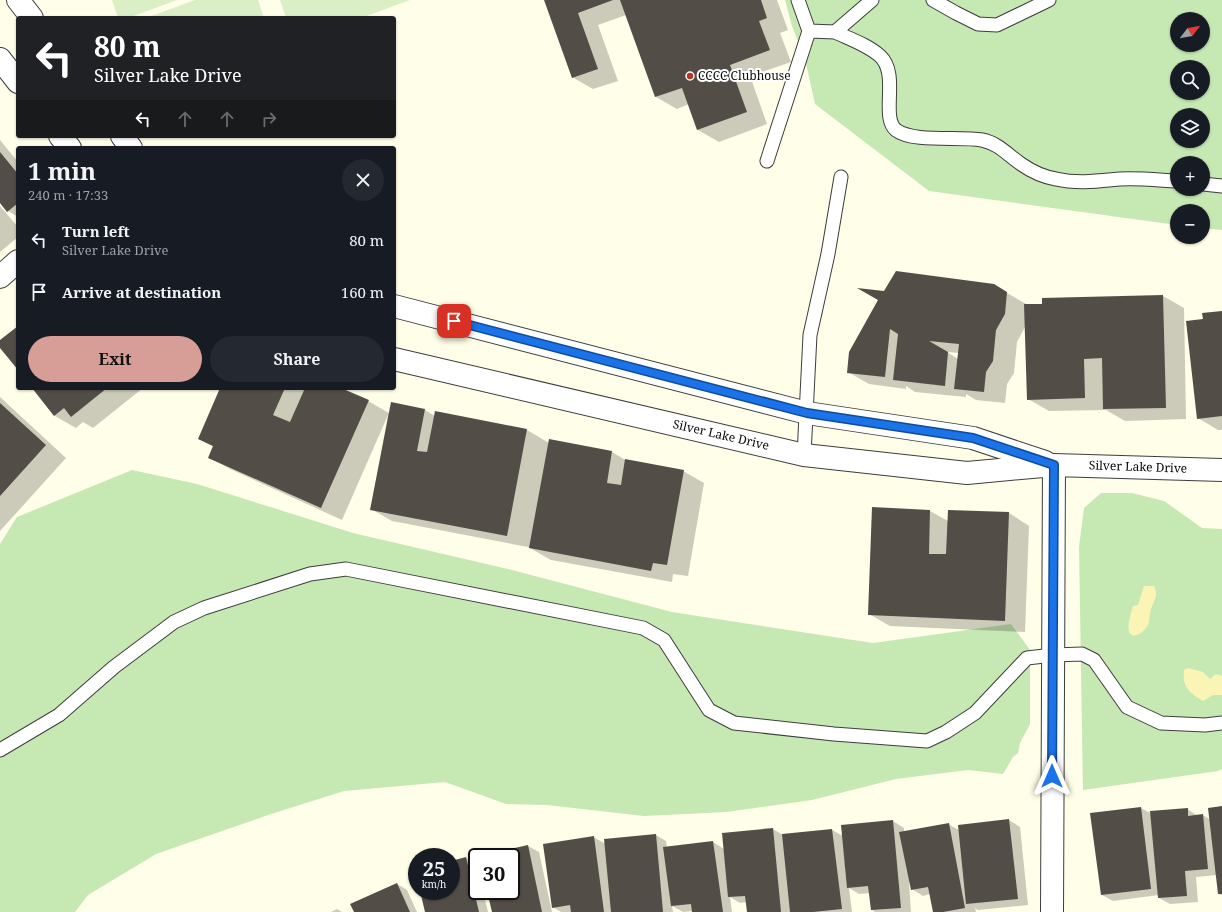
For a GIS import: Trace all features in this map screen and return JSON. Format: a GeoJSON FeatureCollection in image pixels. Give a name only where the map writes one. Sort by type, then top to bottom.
{"type":"FeatureCollection","features":[{"type":"Feature","properties":{"kind":"street"},"geometry":{"type":"LineString","coordinates":[[18,0],[30,16]]}},
{"type":"Feature","properties":{"kind":"street"},"geometry":{"type":"LineString","coordinates":[[0,60],[16,80]]}},
{"type":"Feature","properties":{"kind":"street"},"geometry":{"type":"LineString","coordinates":[[62,138],[68,146]]}},
{"type":"Feature","properties":{"kind":"street"},"geometry":{"type":"LineString","coordinates":[[0,277],[16,263]]}},
{"type":"Feature","properties":{"kind":"street","name":"Silver Lake Drive"},"geometry":{"type":"LineString","coordinates":[[396,307],[807,413],[973,438],[1054,465]]}},
{"type":"Feature","properties":{"kind":"street","name":"Silver Lake Drive"},"geometry":{"type":"LineString","coordinates":[[396,359],[804,455],[967,473],[1054,465],[1222,470]]}},
{"type":"Feature","properties":{"kind":"street"},"geometry":{"type":"LineString","coordinates":[[1052,912],[1054,465]]}},
{"type":"Feature","properties":{"kind":"lane"},"geometry":{"type":"LineString","coordinates":[[767,161],[809,31],[798,0]]}},
{"type":"Feature","properties":{"kind":"lane"},"geometry":{"type":"LineString","coordinates":[[835,32],[872,0]]}},
{"type":"Feature","properties":{"kind":"lane"},"geometry":{"type":"LineString","coordinates":[[933,0],[978,24],[997,25],[1050,0]]}},
{"type":"Feature","properties":{"kind":"lane"},"geometry":{"type":"LineString","coordinates":[[809,31],[835,32],[869,48],[881,57],[889,72],[890,118],[896,130],[913,137],[984,140],[1002,148],[1020,163],[1036,172],[1056,179],[1079,182],[1121,179],[1170,181]]}},
{"type":"Feature","properties":{"kind":"lane"},"geometry":{"type":"LineString","coordinates":[[804,455],[810,335],[828,254],[841,177]]}},
{"type":"Feature","properties":{"kind":"lane"},"geometry":{"type":"LineString","coordinates":[[1210,185],[1222,186]]}},
{"type":"Feature","properties":{"kind":"lane"},"geometry":{"type":"LineString","coordinates":[[0,750],[59,715],[114,667],[174,622],[204,608],[310,574],[346,569],[642,628],[664,640],[709,710],[734,723],[834,734],[927,741],[946,732],[975,713],[1027,658],[1082,654],[1094,660],[1127,707],[1160,723],[1205,725],[1222,723]]}},
{"type":"Feature","properties":{"kind":"green space"},"geometry":{"type":"Polygon","coordinates":[[[112,0],[177,0],[133,16],[117,16],[112,0]]]}},
{"type":"Feature","properties":{"kind":"green space"},"geometry":{"type":"Polygon","coordinates":[[[195,0],[258,0],[263,16],[151,16],[195,0]]]}},
{"type":"Feature","properties":{"kind":"green space"},"geometry":{"type":"Polygon","coordinates":[[[280,0],[410,0],[366,16],[285,16],[280,0]]]}},
{"type":"Feature","properties":{"kind":"green space"},"geometry":{"type":"Polygon","coordinates":[[[785,0],[1222,0],[1222,230],[1210,229],[1210,204],[1170,204],[1170,224],[929,191],[815,104],[805,59],[792,26],[785,0]]]}},
{"type":"Feature","properties":{"kind":"green space"},"geometry":{"type":"Polygon","coordinates":[[[132,470],[197,484],[353,533],[512,570],[672,612],[873,643],[1011,624],[1030,650],[1030,724],[1020,743],[1018,753],[1013,757],[1003,774],[968,770],[896,779],[812,800],[726,812],[644,816],[547,805],[506,804],[445,782],[344,791],[271,814],[156,854],[88,895],[75,912],[0,912],[0,544],[17,517],[132,470]]]}},
{"type":"Feature","properties":{"kind":"green space"},"geometry":{"type":"Polygon","coordinates":[[[1101,493],[1132,493],[1164,501],[1202,528],[1222,529],[1222,769],[1218,771],[1083,790],[1079,547],[1084,508],[1101,493]]]}},
{"type":"Feature","properties":{"kind":"sand"},"geometry":{"type":"Polygon","coordinates":[[[1144,586],[1154,586],[1156,598],[1150,611],[1148,625],[1136,636],[1133,636],[1129,631],[1128,625],[1133,606],[1138,605],[1144,586]]]}},
{"type":"Feature","properties":{"kind":"sand"},"geometry":{"type":"Polygon","coordinates":[[[1188,668],[1203,672],[1210,679],[1216,675],[1222,676],[1222,695],[1213,695],[1203,701],[1194,695],[1188,689],[1184,681],[1184,670],[1188,668]]]}},
{"type":"Feature","properties":{"kind":"building"},"geometry":{"type":"Polygon","coordinates":[[[544,0],[613,0],[578,13],[598,69],[572,78],[544,0]]]}},
{"type":"Feature","properties":{"kind":"building","name":"CCCC Clubhouse"},"geometry":{"type":"Polygon","coordinates":[[[620,0],[761,0],[767,18],[759,21],[770,50],[730,65],[747,112],[697,130],[682,88],[655,97],[620,0]]]}},
{"type":"Feature","properties":{"kind":"building"},"geometry":{"type":"Polygon","coordinates":[[[0,152],[16,172],[16,205],[7,212],[0,203],[0,152]]]}},
{"type":"Feature","properties":{"kind":"building"},"geometry":{"type":"Polygon","coordinates":[[[896,271],[994,284],[1007,292],[1005,314],[996,330],[993,361],[986,372],[984,392],[954,389],[959,344],[929,341],[948,352],[945,386],[893,380],[898,334],[890,329],[885,377],[847,373],[849,352],[878,300],[857,288],[884,291],[896,271]]]}},
{"type":"Feature","properties":{"kind":"building"},"geometry":{"type":"Polygon","coordinates":[[[1163,295],[1166,408],[1103,409],[1102,358],[1084,359],[1085,398],[1027,400],[1024,304],[1042,304],[1042,298],[1163,295]]]}},
{"type":"Feature","properties":{"kind":"building"},"geometry":{"type":"Polygon","coordinates":[[[1222,311],[1222,416],[1197,419],[1186,321],[1203,319],[1202,313],[1222,311]]]}},
{"type":"Feature","properties":{"kind":"building"},"geometry":{"type":"Polygon","coordinates":[[[16,328],[16,368],[0,348],[0,340],[16,328]]]}},
{"type":"Feature","properties":{"kind":"building"},"geometry":{"type":"Polygon","coordinates":[[[34,390],[105,390],[71,417],[64,408],[54,416],[34,390]]]}},
{"type":"Feature","properties":{"kind":"building"},"geometry":{"type":"Polygon","coordinates":[[[219,390],[284,390],[273,415],[290,422],[304,390],[346,390],[369,400],[321,508],[208,458],[213,446],[198,439],[219,390]]]}},
{"type":"Feature","properties":{"kind":"building"},"geometry":{"type":"Polygon","coordinates":[[[391,402],[425,409],[417,451],[427,452],[435,411],[527,429],[507,536],[370,510],[391,402]]]}},
{"type":"Feature","properties":{"kind":"building"},"geometry":{"type":"Polygon","coordinates":[[[0,403],[46,445],[0,496],[0,403]]]}},
{"type":"Feature","properties":{"kind":"building"},"geometry":{"type":"Polygon","coordinates":[[[549,439],[612,451],[607,483],[621,485],[625,459],[684,470],[667,565],[653,563],[651,571],[529,548],[549,439]]]}},
{"type":"Feature","properties":{"kind":"building"},"geometry":{"type":"Polygon","coordinates":[[[872,507],[930,510],[929,554],[946,554],[948,510],[1009,512],[1005,621],[868,615],[872,507]]]}},
{"type":"Feature","properties":{"kind":"building"},"geometry":{"type":"Polygon","coordinates":[[[1222,806],[1222,894],[1218,894],[1208,808],[1222,806]]]}},
{"type":"Feature","properties":{"kind":"building"},"geometry":{"type":"Polygon","coordinates":[[[1141,807],[1151,889],[1101,895],[1090,813],[1141,807]]]}},
{"type":"Feature","properties":{"kind":"building"},"geometry":{"type":"Polygon","coordinates":[[[1188,808],[1188,816],[1203,814],[1208,869],[1185,871],[1187,896],[1158,898],[1150,811],[1188,808]]]}},
{"type":"Feature","properties":{"kind":"building"},"geometry":{"type":"Polygon","coordinates":[[[1009,819],[1018,899],[966,904],[958,825],[1009,819]]]}},
{"type":"Feature","properties":{"kind":"building"},"geometry":{"type":"Polygon","coordinates":[[[893,820],[901,908],[871,910],[868,886],[847,888],[841,825],[893,820]]]}},
{"type":"Feature","properties":{"kind":"building"},"geometry":{"type":"Polygon","coordinates":[[[949,823],[965,908],[943,912],[933,912],[928,887],[911,890],[899,832],[949,823]]]}},
{"type":"Feature","properties":{"kind":"building"},"geometry":{"type":"Polygon","coordinates":[[[773,828],[781,912],[747,912],[745,896],[728,897],[722,833],[773,828]]]}},
{"type":"Feature","properties":{"kind":"building"},"geometry":{"type":"Polygon","coordinates":[[[832,829],[842,909],[813,912],[790,912],[782,834],[832,829]]]}},
{"type":"Feature","properties":{"kind":"building"},"geometry":{"type":"Polygon","coordinates":[[[656,834],[663,912],[611,912],[604,839],[656,834]]]}},
{"type":"Feature","properties":{"kind":"building"},"geometry":{"type":"Polygon","coordinates":[[[594,836],[604,912],[571,912],[570,905],[552,908],[543,844],[594,836]]]}},
{"type":"Feature","properties":{"kind":"building"},"geometry":{"type":"Polygon","coordinates":[[[713,841],[723,912],[692,912],[691,904],[671,906],[663,847],[713,841]]]}},
{"type":"Feature","properties":{"kind":"building"},"geometry":{"type":"Polygon","coordinates":[[[528,845],[542,912],[492,912],[489,900],[520,900],[520,848],[515,848],[528,845]]]}},
{"type":"Feature","properties":{"kind":"building"},"geometry":{"type":"Polygon","coordinates":[[[466,857],[468,865],[468,900],[476,900],[479,912],[425,912],[422,900],[460,900],[460,859],[466,857]]]}},
{"type":"Feature","properties":{"kind":"building"},"geometry":{"type":"Polygon","coordinates":[[[397,883],[410,912],[354,912],[350,904],[397,883]]]}},
{"type":"Feature","properties":{"kind":"place","name":"CCCC Clubhouse"},"geometry":{"type":"Point","coordinates":[690,76]}},
{"type":"Feature","properties":{"kind":"route"},"geometry":{"type":"LineString","coordinates":[[454,321],[807,413],[973,438],[1054,465],[1052,776]]}}]}
